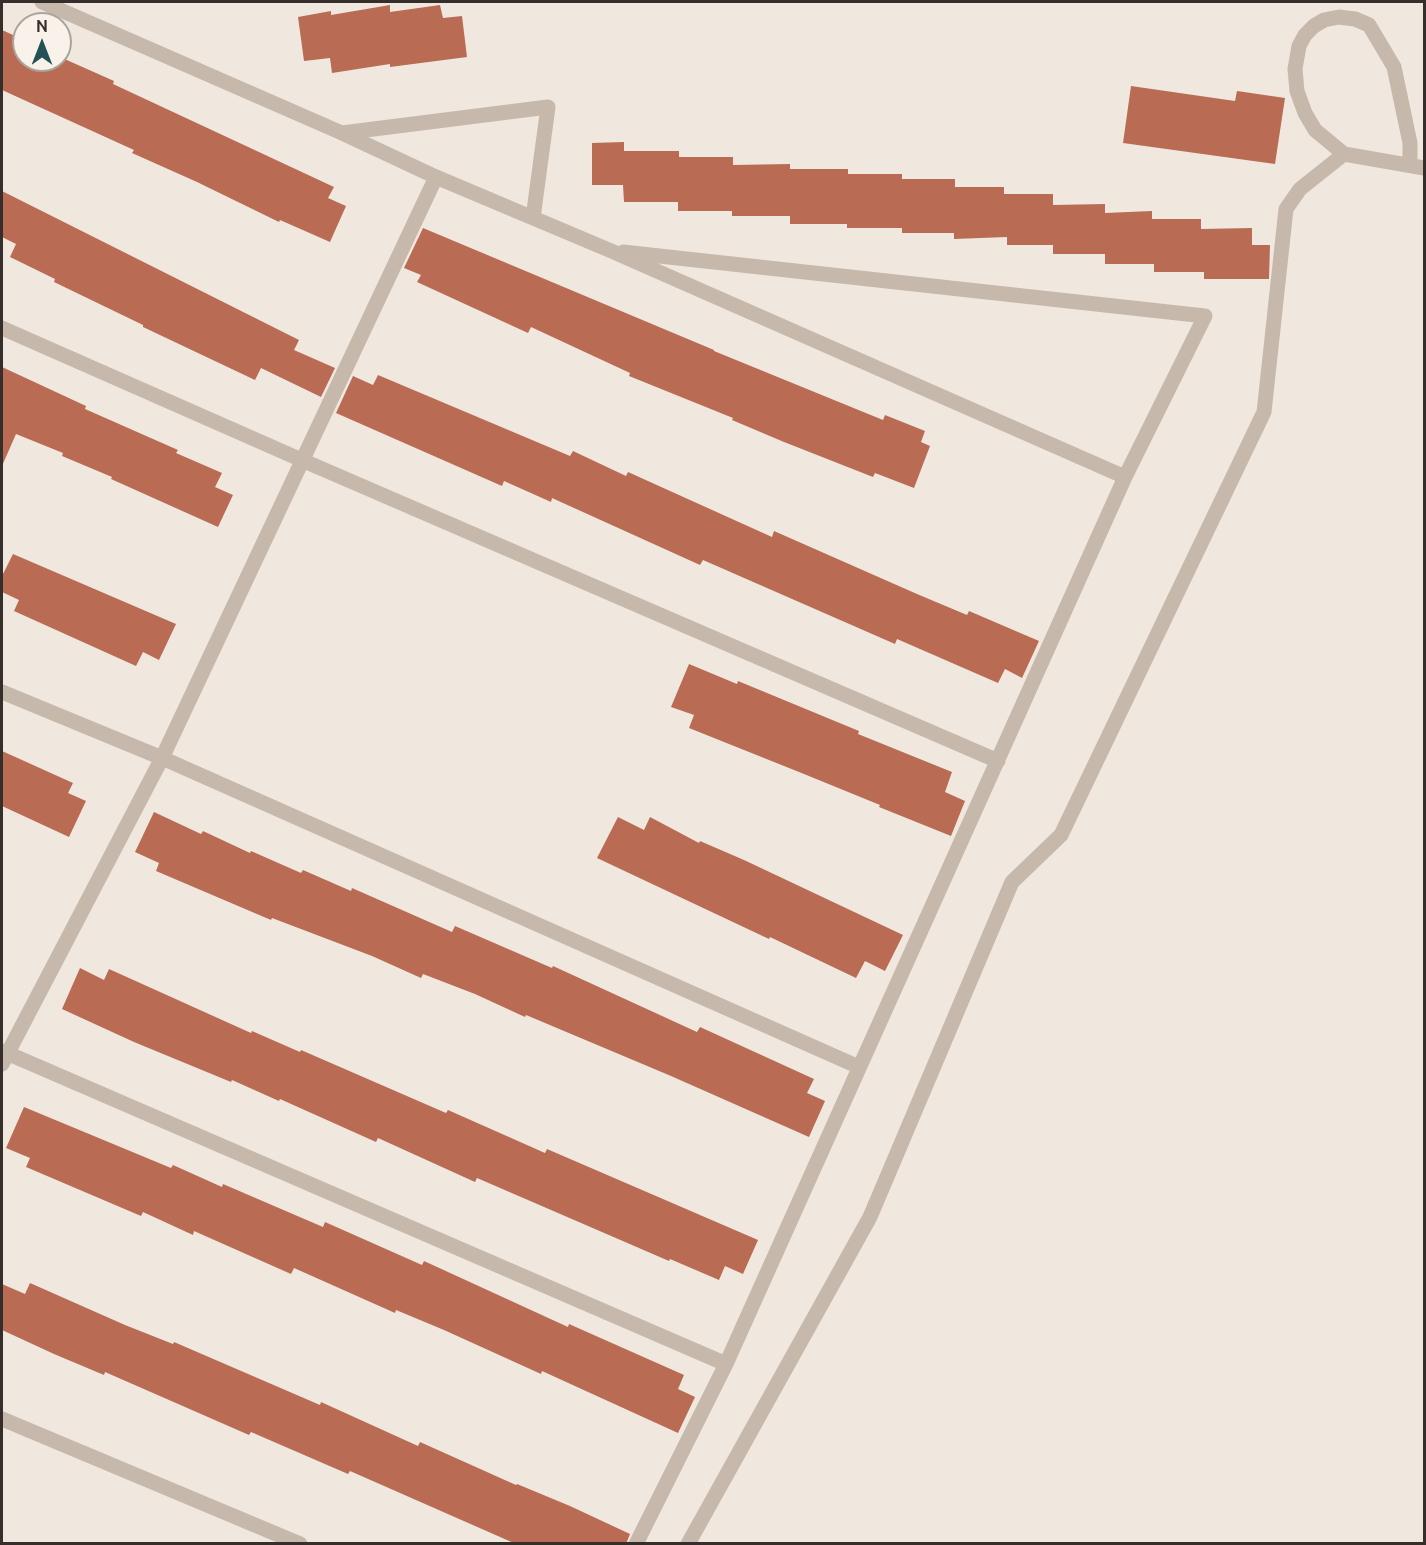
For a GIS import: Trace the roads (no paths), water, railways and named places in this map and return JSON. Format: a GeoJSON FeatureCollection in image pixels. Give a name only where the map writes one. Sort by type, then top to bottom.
{"type":"FeatureCollection","features":[{"type":"Feature","properties":{"kind":"street"},"geometry":{"type":"LineString","coordinates":[[42,2],[342,133],[436,177],[609,250],[1125,477]]}},
{"type":"Feature","properties":{"kind":"street"},"geometry":{"type":"LineString","coordinates":[[1339,17],[1355,19],[1369,25],[1394,67],[1417,167],[1344,154],[1328,143],[1315,129],[1305,113],[1297,91],[1295,69],[1299,46],[1305,35],[1324,20],[1339,17]]}},
{"type":"Feature","properties":{"kind":"street"},"geometry":{"type":"LineString","coordinates":[[342,133],[548,107],[533,218]]}},
{"type":"Feature","properties":{"kind":"street"},"geometry":{"type":"LineString","coordinates":[[688,1544],[870,1217],[1012,882],[1061,835],[1264,412],[1286,209],[1300,189],[1344,154]]}},
{"type":"Feature","properties":{"kind":"street"},"geometry":{"type":"LineString","coordinates":[[436,177],[162,758],[3,1056],[726,1364]]}},
{"type":"Feature","properties":{"kind":"street"},"geometry":{"type":"LineString","coordinates":[[609,250],[1205,316],[1125,477],[726,1364],[636,1544]]}},
{"type":"Feature","properties":{"kind":"street"},"geometry":{"type":"LineString","coordinates":[[2,328],[303,461],[998,761]]}},
{"type":"Feature","properties":{"kind":"street"},"geometry":{"type":"LineString","coordinates":[[2,692],[162,758],[859,1067]]}},
{"type":"Feature","properties":{"kind":"street"},"geometry":{"type":"LineString","coordinates":[[2,1419],[300,1544]]}}]}
